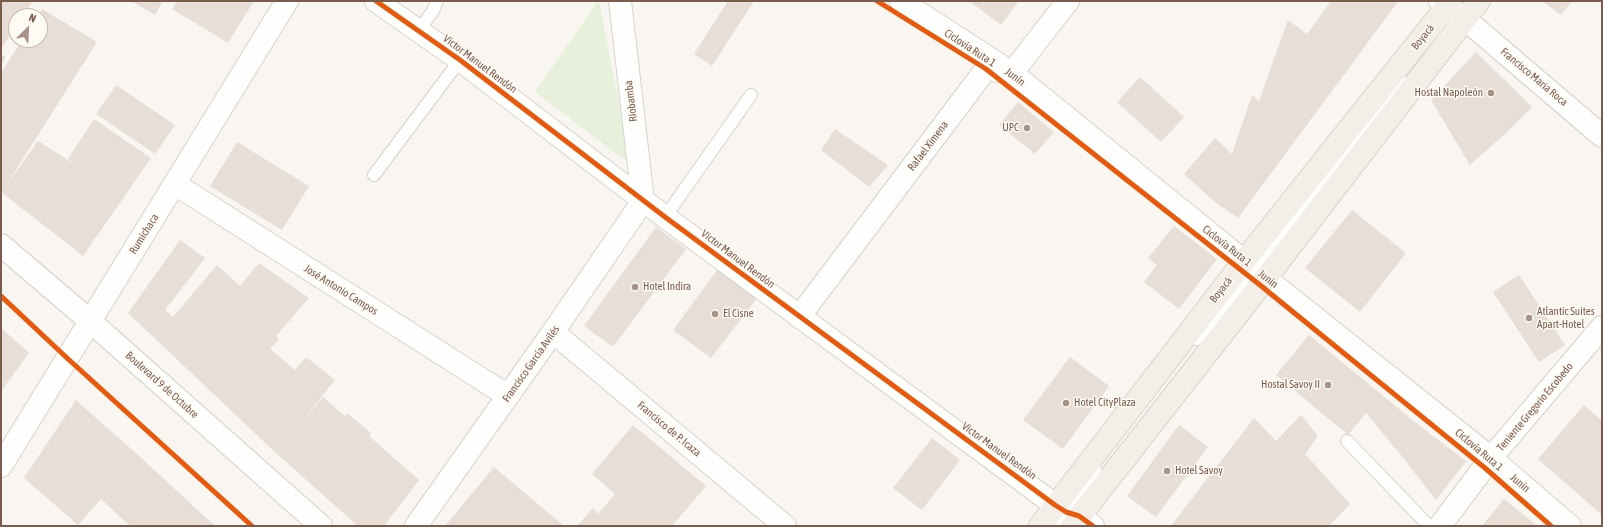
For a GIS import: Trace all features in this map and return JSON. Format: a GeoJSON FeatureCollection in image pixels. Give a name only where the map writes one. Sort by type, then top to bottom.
{"type":"FeatureCollection","features":[{"type":"Feature","properties":{"kind":"main road","name":"Boyacá"},"geometry":{"type":"LineString","coordinates":[[1040,526],[1070,518],[1255,269],[1454,7],[1479,1]]}},
{"type":"Feature","properties":{"kind":"street","name":"Rumichaca"},"geometry":{"type":"LineString","coordinates":[[1,466],[288,1]]}},
{"type":"Feature","properties":{"kind":"street","name":"Victor Manuel Rendón"},"geometry":{"type":"LineString","coordinates":[[376,1],[460,60],[643,201],[1070,518]]}},
{"type":"Feature","properties":{"kind":"street","name":"Riobamba"},"geometry":{"type":"LineString","coordinates":[[620,1],[643,201]]}},
{"type":"Feature","properties":{"kind":"street","name":"Junín"},"geometry":{"type":"LineString","coordinates":[[900,1],[1012,73],[1491,458],[1570,526]]}},
{"type":"Feature","properties":{"kind":"street"},"geometry":{"type":"LineString","coordinates":[[1012,73],[1068,1]]}},
{"type":"Feature","properties":{"kind":"street","name":"Francisco Maria Roca"},"geometry":{"type":"LineString","coordinates":[[1454,7],[1602,136]]}},
{"type":"Feature","properties":{"kind":"street","name":"Rafael Ximena"},"geometry":{"type":"LineString","coordinates":[[799,317],[986,69],[1012,73]]}},
{"type":"Feature","properties":{"kind":"street","name":"José Antonio Campos"},"geometry":{"type":"LineString","coordinates":[[174,184],[508,396]]}},
{"type":"Feature","properties":{"kind":"street","name":"Francisco García Avilés"},"geometry":{"type":"LineString","coordinates":[[416,526],[553,332],[643,201]]}},
{"type":"Feature","properties":{"kind":"street","name":"Boulevard 9 de Octubre"},"geometry":{"type":"LineString","coordinates":[[1,245],[90,321],[321,526]]}},
{"type":"Feature","properties":{"kind":"street","name":"Teniente Gregorio Escobedo"},"geometry":{"type":"LineString","coordinates":[[1440,526],[1491,458],[1602,327]]}},
{"type":"Feature","properties":{"kind":"street","name":"Francisco de P. Icaza"},"geometry":{"type":"LineString","coordinates":[[553,332],[785,526]]}},
{"type":"Feature","properties":{"kind":"lane"},"geometry":{"type":"LineString","coordinates":[[418,31],[433,11],[437,1]]}},
{"type":"Feature","properties":{"kind":"lane"},"geometry":{"type":"LineString","coordinates":[[374,174],[460,60]]}},
{"type":"Feature","properties":{"kind":"lane"},"geometry":{"type":"LineString","coordinates":[[665,217],[751,95]]}},
{"type":"Feature","properties":{"kind":"lane"},"geometry":{"type":"LineString","coordinates":[[1347,441],[1429,526]]}},
{"type":"Feature","properties":{"kind":"green space"},"geometry":{"type":"Polygon","coordinates":[[[599,1],[631,165],[535,92],[599,1]]]}},
{"type":"Feature","properties":{"kind":"building"},"geometry":{"type":"Polygon","coordinates":[[[1,1],[33,1],[28,8],[8,8],[8,39],[1,49],[1,1]]]}},
{"type":"Feature","properties":{"kind":"building"},"geometry":{"type":"Polygon","coordinates":[[[131,1],[163,1],[155,15],[131,1]]]}},
{"type":"Feature","properties":{"kind":"building"},"geometry":{"type":"Polygon","coordinates":[[[177,1],[254,1],[228,43],[172,9],[177,1]]]}},
{"type":"Feature","properties":{"kind":"building"},"geometry":{"type":"Polygon","coordinates":[[[728,1],[754,1],[712,66],[694,54],[728,1]]]}},
{"type":"Feature","properties":{"kind":"building"},"geometry":{"type":"Polygon","coordinates":[[[969,1],[1019,1],[1001,25],[969,1]]]}},
{"type":"Feature","properties":{"kind":"building"},"geometry":{"type":"Polygon","coordinates":[[[1331,1],[1395,1],[1397,3],[1238,218],[1216,203],[1184,174],[1215,138],[1232,154],[1252,95],[1259,101],[1288,20],[1307,34],[1331,1]]]}},
{"type":"Feature","properties":{"kind":"building"},"geometry":{"type":"Polygon","coordinates":[[[1542,1],[1572,1],[1561,15],[1542,1]]]}},
{"type":"Feature","properties":{"kind":"building"},"geometry":{"type":"Polygon","coordinates":[[[48,13],[97,42],[5,187],[38,141],[79,167],[68,159],[94,119],[151,158],[83,256],[1,192],[1,73],[17,48],[48,48],[48,13]]]}},
{"type":"Feature","properties":{"kind":"building"},"geometry":{"type":"Polygon","coordinates":[[[1476,52],[1532,107],[1506,133],[1470,165],[1431,100],[1476,52]]]}},
{"type":"Feature","properties":{"kind":"building"},"geometry":{"type":"Polygon","coordinates":[[[1,54],[6,57],[1,65],[1,54]]]}},
{"type":"Feature","properties":{"kind":"building"},"geometry":{"type":"Polygon","coordinates":[[[1140,77],[1184,117],[1161,142],[1117,102],[1140,77]]]}},
{"type":"Feature","properties":{"kind":"building"},"geometry":{"type":"Polygon","coordinates":[[[116,85],[175,125],[155,154],[96,114],[116,85]]]}},
{"type":"Feature","properties":{"kind":"building","name":"UPC"},"geometry":{"type":"Polygon","coordinates":[[[1018,102],[1054,132],[1035,154],[999,125],[1018,102]]]}},
{"type":"Feature","properties":{"kind":"building"},"geometry":{"type":"Polygon","coordinates":[[[835,129],[888,165],[869,187],[821,150],[835,129]]]}},
{"type":"Feature","properties":{"kind":"building"},"geometry":{"type":"Polygon","coordinates":[[[237,142],[309,186],[282,230],[210,186],[237,142]]]}},
{"type":"Feature","properties":{"kind":"building"},"geometry":{"type":"Polygon","coordinates":[[[1352,210],[1406,253],[1360,312],[1305,268],[1352,210]]]}},
{"type":"Feature","properties":{"kind":"building"},"geometry":{"type":"Polygon","coordinates":[[[1174,226],[1217,259],[1179,309],[1144,282],[1157,265],[1148,258],[1174,226]]]}},
{"type":"Feature","properties":{"kind":"building","name":"Hotel Indira"},"geometry":{"type":"Polygon","coordinates":[[[656,227],[686,249],[613,347],[584,326],[656,227]]]}},
{"type":"Feature","properties":{"kind":"building"},"geometry":{"type":"Polygon","coordinates":[[[180,240],[205,258],[165,310],[173,317],[217,265],[240,286],[259,263],[309,298],[276,336],[279,339],[270,349],[295,370],[306,357],[335,380],[294,432],[323,397],[345,416],[347,413],[371,433],[369,436],[419,480],[384,526],[358,526],[277,454],[128,313],[180,240]]]}},
{"type":"Feature","properties":{"kind":"building","name":"El Cisne"},"geometry":{"type":"Polygon","coordinates":[[[718,269],[758,297],[711,358],[673,330],[718,269]]]}},
{"type":"Feature","properties":{"kind":"building","name":"Atlantic Suites Apart-Hotel"},"geometry":{"type":"Polygon","coordinates":[[[1519,275],[1565,345],[1539,362],[1493,292],[1519,275]]]}},
{"type":"Feature","properties":{"kind":"building"},"geometry":{"type":"Polygon","coordinates":[[[1,328],[29,353],[1,391],[1,328]]]}},
{"type":"Feature","properties":{"kind":"building"},"geometry":{"type":"Polygon","coordinates":[[[1309,335],[1421,427],[1466,461],[1436,500],[1366,413],[1348,435],[1276,375],[1309,335]]]}},
{"type":"Feature","properties":{"kind":"building","name":"Hotel CityPlaza"},"geometry":{"type":"Polygon","coordinates":[[[1070,357],[1109,386],[1063,449],[1023,420],[1070,357]]]}},
{"type":"Feature","properties":{"kind":"building"},"geometry":{"type":"Polygon","coordinates":[[[76,400],[215,526],[130,526],[101,499],[78,525],[24,478],[76,400]]]}},
{"type":"Feature","properties":{"kind":"building"},"geometry":{"type":"Polygon","coordinates":[[[1584,405],[1602,421],[1602,515],[1538,459],[1584,405]]]}},
{"type":"Feature","properties":{"kind":"building"},"geometry":{"type":"Polygon","coordinates":[[[1301,415],[1318,436],[1305,454],[1350,504],[1329,526],[1171,526],[1254,418],[1276,441],[1301,415]]]}},
{"type":"Feature","properties":{"kind":"building"},"geometry":{"type":"Polygon","coordinates":[[[633,425],[706,486],[672,526],[577,526],[593,508],[598,514],[615,494],[592,474],[633,425]]]}},
{"type":"Feature","properties":{"kind":"building","name":"Hotel Savoy"},"geometry":{"type":"Polygon","coordinates":[[[1179,425],[1208,447],[1156,517],[1127,496],[1179,425]]]}},
{"type":"Feature","properties":{"kind":"building"},"geometry":{"type":"Polygon","coordinates":[[[932,438],[960,460],[922,510],[893,488],[932,438]]]}},
{"type":"Feature","properties":{"kind":"building"},"geometry":{"type":"Polygon","coordinates":[[[494,467],[564,526],[445,526],[494,467]]]}},
{"type":"Feature","properties":{"kind":"building"},"geometry":{"type":"Polygon","coordinates":[[[1504,499],[1537,526],[1482,526],[1504,499]]]}},
{"type":"Feature","properties":{"kind":"cycle path"},"geometry":{"type":"LineString","coordinates":[[376,1],[460,60],[665,217],[1055,505],[1066,512],[1079,516],[1093,526]]}},
{"type":"Feature","properties":{"kind":"cycle path","name":"Ciclovía Ruta 1"},"geometry":{"type":"LineString","coordinates":[[877,1],[986,69],[1260,285],[1485,468],[1551,526]]}},
{"type":"Feature","properties":{"kind":"cycle path"},"geometry":{"type":"LineString","coordinates":[[1,296],[252,526]]}},
{"type":"Feature","properties":{"kind":"place","name":"Hostal Napoleón"},"geometry":{"type":"Point","coordinates":[1491,93]}},
{"type":"Feature","properties":{"kind":"place","name":"UPC"},"geometry":{"type":"Point","coordinates":[1027,128]}},
{"type":"Feature","properties":{"kind":"place","name":"Hotel Indira"},"geometry":{"type":"Point","coordinates":[635,287]}},
{"type":"Feature","properties":{"kind":"place","name":"El Cisne"},"geometry":{"type":"Point","coordinates":[715,314]}},
{"type":"Feature","properties":{"kind":"place","name":"Atlantic Suites Apart-Hotel"},"geometry":{"type":"Point","coordinates":[1529,318]}},
{"type":"Feature","properties":{"kind":"place","name":"Hostal Savoy II"},"geometry":{"type":"Point","coordinates":[1328,385]}},
{"type":"Feature","properties":{"kind":"place","name":"Hotel CityPlaza"},"geometry":{"type":"Point","coordinates":[1066,403]}},
{"type":"Feature","properties":{"kind":"place","name":"Hotel Savoy"},"geometry":{"type":"Point","coordinates":[1167,471]}}]}
